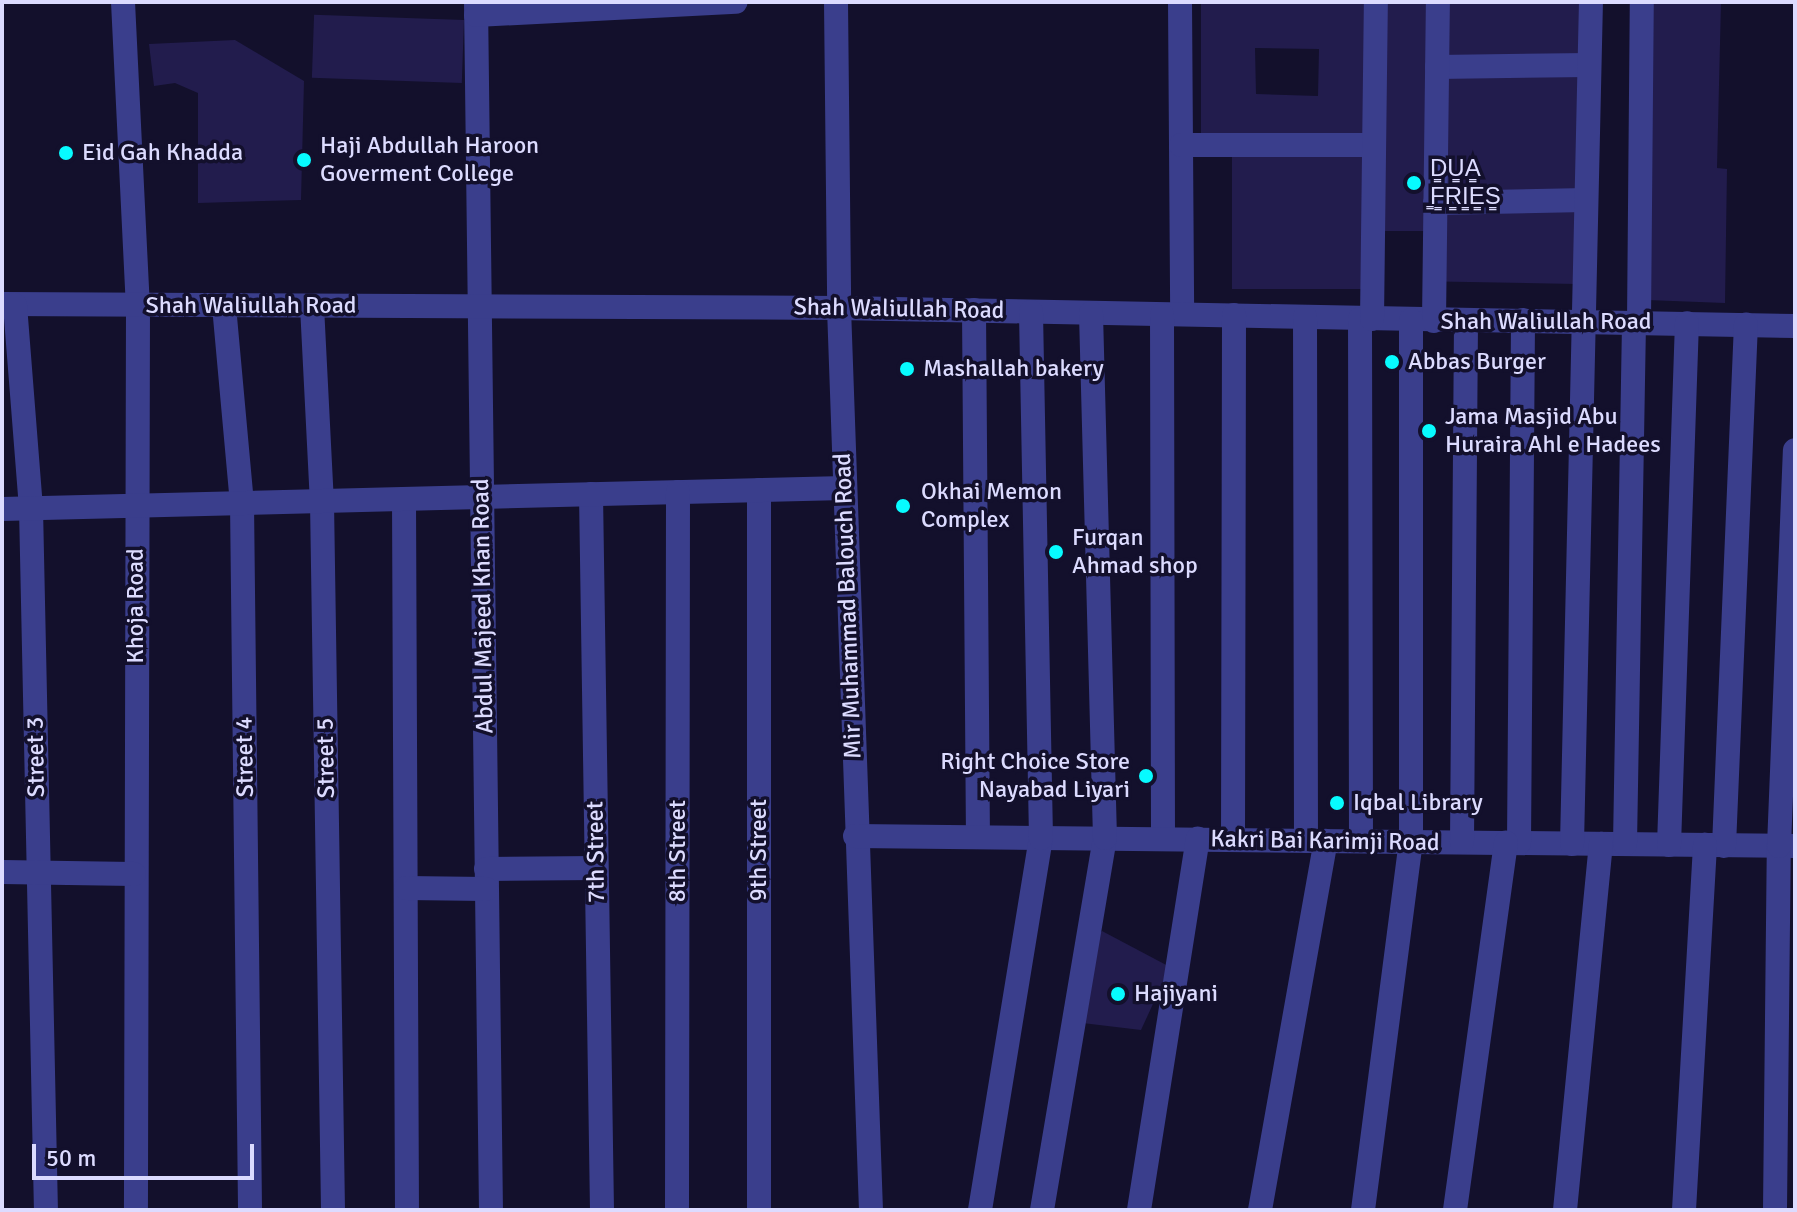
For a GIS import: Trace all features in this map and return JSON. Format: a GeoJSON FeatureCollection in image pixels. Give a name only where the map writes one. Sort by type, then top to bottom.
{"type":"FeatureCollection","features":[{"type":"Feature","properties":{"kind":"street","name":"Khoja Road"},"geometry":{"type":"LineString","coordinates":[[123,2],[138,306],[134,874],[136,1210]]}},
{"type":"Feature","properties":{"kind":"street"},"geometry":{"type":"LineString","coordinates":[[476,9],[736,2]]}},
{"type":"Feature","properties":{"kind":"street","name":"Mir Muhammad Balouch Road"},"geometry":{"type":"LineString","coordinates":[[836,2],[839,308],[855,836],[871,1210]]}},
{"type":"Feature","properties":{"kind":"street"},"geometry":{"type":"LineString","coordinates":[[1163,839],[1172,314],[1181,145],[1180,2]]}},
{"type":"Feature","properties":{"kind":"street"},"geometry":{"type":"LineString","coordinates":[[1361,841],[1366,319],[1374,145],[1376,2]]}},
{"type":"Feature","properties":{"kind":"street"},"geometry":{"type":"LineString","coordinates":[[1363,1210],[1411,842],[1422,321],[1435,203],[1438,2]]}},
{"type":"Feature","properties":{"kind":"street"},"geometry":{"type":"LineString","coordinates":[[1572,844],[1591,2]]}},
{"type":"Feature","properties":{"kind":"street"},"geometry":{"type":"LineString","coordinates":[[1565,1210],[1613,844],[1636,322],[1642,2]]}},
{"type":"Feature","properties":{"kind":"street","name":"Abdul Majeed Khan Road"},"geometry":{"type":"LineString","coordinates":[[476,9],[491,1210]]}},
{"type":"Feature","properties":{"kind":"street"},"geometry":{"type":"LineString","coordinates":[[1437,67],[1589,65]]}},
{"type":"Feature","properties":{"kind":"street"},"geometry":{"type":"LineString","coordinates":[[1181,145],[1374,145]]}},
{"type":"Feature","properties":{"kind":"street"},"geometry":{"type":"LineString","coordinates":[[1435,203],[1586,200]]}},
{"type":"Feature","properties":{"kind":"street","name":"Shah Waliullah Road"},"geometry":{"type":"LineString","coordinates":[[8,304],[839,308],[1795,326]]}},
{"type":"Feature","properties":{"kind":"street","name":"Street 3"},"geometry":{"type":"LineString","coordinates":[[8,304],[31,508],[46,1210]]}},
{"type":"Feature","properties":{"kind":"street","name":"Street 4"},"geometry":{"type":"LineString","coordinates":[[224,306],[242,503],[250,1210]]}},
{"type":"Feature","properties":{"kind":"street","name":"Street 5"},"geometry":{"type":"LineString","coordinates":[[312,306],[322,502],[333,1210]]}},
{"type":"Feature","properties":{"kind":"street"},"geometry":{"type":"LineString","coordinates":[[974,310],[978,837]]}},
{"type":"Feature","properties":{"kind":"street"},"geometry":{"type":"LineString","coordinates":[[980,1210],[1041,838],[1031,312]]}},
{"type":"Feature","properties":{"kind":"street"},"geometry":{"type":"LineString","coordinates":[[1042,1210],[1105,838],[1091,313]]}},
{"type":"Feature","properties":{"kind":"street"},"geometry":{"type":"LineString","coordinates":[[1233,840],[1234,315]]}},
{"type":"Feature","properties":{"kind":"street"},"geometry":{"type":"LineString","coordinates":[[1260,1210],[1316,841],[1305,317]]}},
{"type":"Feature","properties":{"kind":"street"},"geometry":{"type":"LineString","coordinates":[[1455,1210],[1512,843],[1523,320]]}},
{"type":"Feature","properties":{"kind":"street"},"geometry":{"type":"LineString","coordinates":[[1462,842],[1466,322]]}},
{"type":"Feature","properties":{"kind":"street"},"geometry":{"type":"LineString","coordinates":[[1669,845],[1687,323]]}},
{"type":"Feature","properties":{"kind":"street"},"geometry":{"type":"LineString","coordinates":[[1684,1210],[1714,846],[1746,324]]}},
{"type":"Feature","properties":{"kind":"street"},"geometry":{"type":"LineString","coordinates":[[1775,1210],[1787,846],[1795,450]]}},
{"type":"Feature","properties":{"kind":"street"},"geometry":{"type":"LineString","coordinates":[[2,509],[845,488]]}},
{"type":"Feature","properties":{"kind":"street","name":"9th Street"},"geometry":{"type":"LineString","coordinates":[[759,490],[759,1210]]}},
{"type":"Feature","properties":{"kind":"street","name":"8th Street"},"geometry":{"type":"LineString","coordinates":[[677,1210],[678,492]]}},
{"type":"Feature","properties":{"kind":"street","name":"7th Street"},"geometry":{"type":"LineString","coordinates":[[591,494],[602,1210]]}},
{"type":"Feature","properties":{"kind":"street"},"geometry":{"type":"LineString","coordinates":[[404,499],[407,1210]]}},
{"type":"Feature","properties":{"kind":"street","name":"Kakri Bai Karimji Road"},"geometry":{"type":"LineString","coordinates":[[855,836],[1787,846]]}},
{"type":"Feature","properties":{"kind":"street"},"geometry":{"type":"LineString","coordinates":[[1139,1210],[1198,839]]}},
{"type":"Feature","properties":{"kind":"street"},"geometry":{"type":"LineString","coordinates":[[406,888],[596,868]]}},
{"type":"Feature","properties":{"kind":"street"},"geometry":{"type":"LineString","coordinates":[[2,872],[134,874]]}},
{"type":"Feature","properties":{"kind":"building"},"geometry":{"type":"Polygon","coordinates":[[[1201,2],[1368,2],[1367,137],[1201,134],[1201,2]],[[1255,48],[1256,94],[1318,96],[1319,49],[1255,48]]]}},
{"type":"Feature","properties":{"kind":"building"},"geometry":{"type":"Polygon","coordinates":[[[1381,2],[1433,2],[1433,231],[1381,231],[1381,2]]]}},
{"type":"Feature","properties":{"kind":"building"},"geometry":{"type":"Polygon","coordinates":[[[1443,2],[1583,2],[1583,61],[1443,61],[1443,2]]]}},
{"type":"Feature","properties":{"kind":"building"},"geometry":{"type":"Polygon","coordinates":[[[1645,2],[1721,2],[1717,168],[1727,169],[1725,303],[1647,300],[1645,2]]]}},
{"type":"Feature","properties":{"kind":"building"},"geometry":{"type":"Polygon","coordinates":[[[314,15],[464,20],[462,83],[312,78],[314,15]]]}},
{"type":"Feature","properties":{"kind":"building"},"geometry":{"type":"Polygon","coordinates":[[[235,40],[304,81],[301,200],[198,203],[198,93],[175,83],[154,86],[149,44],[235,40]]]}},
{"type":"Feature","properties":{"kind":"building"},"geometry":{"type":"Polygon","coordinates":[[[1443,67],[1584,69],[1582,196],[1441,194],[1443,67]]]}},
{"type":"Feature","properties":{"kind":"building"},"geometry":{"type":"Polygon","coordinates":[[[1232,153],[1367,153],[1367,289],[1232,289],[1232,153]]]}},
{"type":"Feature","properties":{"kind":"building"},"geometry":{"type":"Polygon","coordinates":[[[1442,206],[1578,208],[1577,284],[1441,282],[1442,206]]]}},
{"type":"Feature","properties":{"kind":"building","name":"Hajiyani"},"geometry":{"type":"Polygon","coordinates":[[[1102,931],[1170,967],[1141,1030],[1074,1022],[1086,948],[1102,931]]]}},
{"type":"Feature","properties":{"kind":"place","name":"Eid Gah Khadda"},"geometry":{"type":"Point","coordinates":[66,153]}},
{"type":"Feature","properties":{"kind":"place","name":"Haji Abdullah Haroon Goverment College"},"geometry":{"type":"Point","coordinates":[304,160]}},
{"type":"Feature","properties":{"kind":"place","name":"D̳U̳A̳ ̳F̳R̳I̳E̳S̳"},"geometry":{"type":"Point","coordinates":[1414,183]}},
{"type":"Feature","properties":{"kind":"place","name":"Abbas Burger"},"geometry":{"type":"Point","coordinates":[1392,362]}},
{"type":"Feature","properties":{"kind":"place","name":"Mashallah bakery"},"geometry":{"type":"Point","coordinates":[907,369]}},
{"type":"Feature","properties":{"kind":"place","name":"Jama Masjid Abu Huraira Ahl e Hadees"},"geometry":{"type":"Point","coordinates":[1429,431]}},
{"type":"Feature","properties":{"kind":"place","name":"Okhai Memon Complex"},"geometry":{"type":"Point","coordinates":[903,506]}},
{"type":"Feature","properties":{"kind":"place","name":"Furqan Ahmad shop"},"geometry":{"type":"Point","coordinates":[1056,552]}},
{"type":"Feature","properties":{"kind":"place","name":"Right Choice Store Nayabad Liyari"},"geometry":{"type":"Point","coordinates":[1146,776]}},
{"type":"Feature","properties":{"kind":"place","name":"Iqbal Library"},"geometry":{"type":"Point","coordinates":[1337,803]}},
{"type":"Feature","properties":{"kind":"place","name":"Hajiyani"},"geometry":{"type":"Point","coordinates":[1118,994]}}]}
